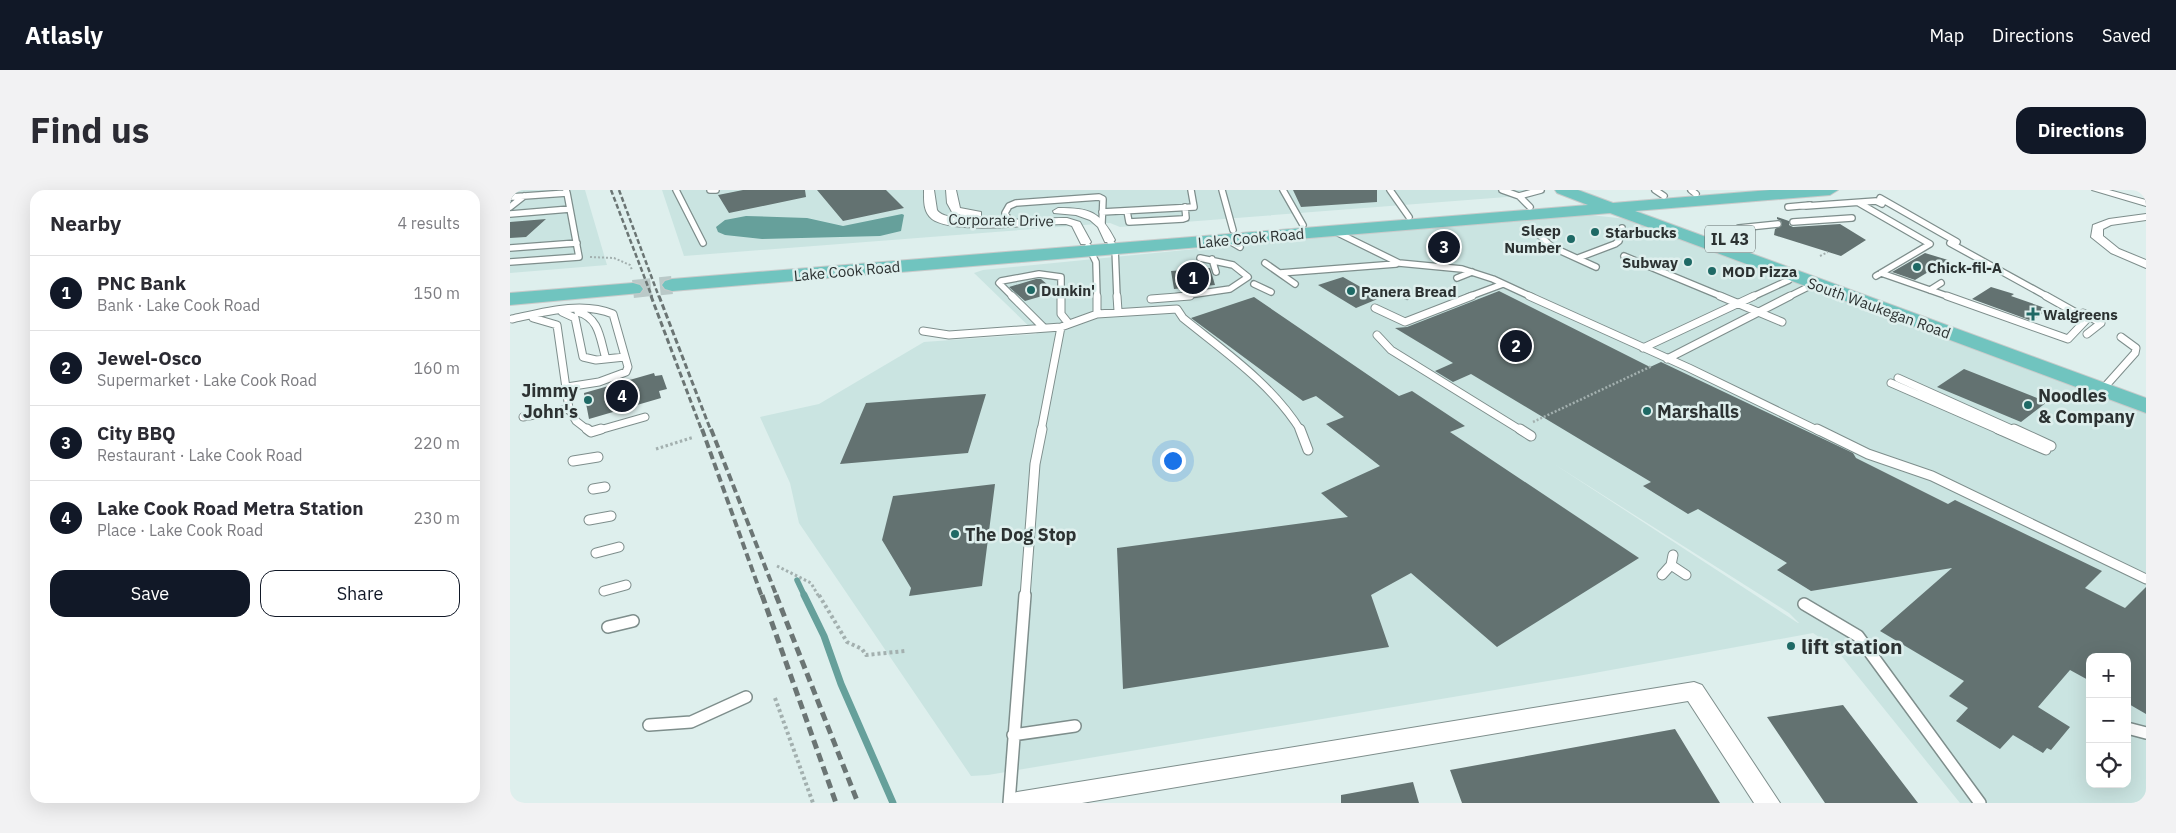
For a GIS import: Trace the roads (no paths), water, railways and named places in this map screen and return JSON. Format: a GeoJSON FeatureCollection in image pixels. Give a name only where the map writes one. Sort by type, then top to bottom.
{"type":"FeatureCollection","features":[{"type":"Feature","properties":{"kind":"main road","name":"IL 43"},"geometry":{"type":"LineString","coordinates":[[1563,190],[1594,196],[1617,204]]}},
{"type":"Feature","properties":{"kind":"main road","name":"Lake Cook Road"},"geometry":{"type":"LineString","coordinates":[[669,280],[1088,246],[1107,231],[1234,239],[1617,204],[1660,193],[1740,190]]}},
{"type":"Feature","properties":{"kind":"main road","name":"Lake Cook Road"},"geometry":{"type":"LineString","coordinates":[[1234,239],[1303,225],[1409,217],[1527,199],[1594,196]]}},
{"type":"Feature","properties":{"kind":"main road","name":"Lake Cook Road"},"geometry":{"type":"LineString","coordinates":[[1617,204],[1639,206],[1789,200],[1830,202]]}},
{"type":"Feature","properties":{"kind":"main road","name":"South Waukegan Road"},"geometry":{"type":"LineString","coordinates":[[1617,204],[1789,275],[2107,385],[2146,392]]}},
{"type":"Feature","properties":{"kind":"main road","name":"South Waukegan Road"},"geometry":{"type":"LineString","coordinates":[[1639,206],[2107,385],[2146,406]]}},
{"type":"Feature","properties":{"kind":"main road"},"geometry":{"type":"LineString","coordinates":[[510,287],[631,279],[511,312]]}},
{"type":"Feature","properties":{"kind":"street","name":"Corporate Drive"},"geometry":{"type":"LineString","coordinates":[[929,190],[931,211],[937,218],[950,222],[1060,210],[1079,213],[1107,231]]}},
{"type":"Feature","properties":{"kind":"street","name":"Corporate Drive"},"geometry":{"type":"LineString","coordinates":[[951,190],[952,207],[957,212],[1067,221],[1076,224],[1088,246]]}},
{"type":"Feature","properties":{"kind":"street"},"geometry":{"type":"LineString","coordinates":[[2097,190],[2146,203]]}},
{"type":"Feature","properties":{"kind":"street"},"geometry":{"type":"LineString","coordinates":[[2146,217],[2109,222],[2097,227],[2098,237],[2115,250],[2146,264]]}},
{"type":"Feature","properties":{"kind":"street"},"geometry":{"type":"LineString","coordinates":[[1017,803],[1694,691],[1768,803]]}},
{"type":"Feature","properties":{"kind":"lane"},"geometry":{"type":"LineString","coordinates":[[676,190],[703,244]]}},
{"type":"Feature","properties":{"kind":"lane"},"geometry":{"type":"LineString","coordinates":[[710,190],[716,190]]}},
{"type":"Feature","properties":{"kind":"lane"},"geometry":{"type":"LineString","coordinates":[[1098,197],[1099,190]]}},
{"type":"Feature","properties":{"kind":"lane"},"geometry":{"type":"LineString","coordinates":[[1107,231],[1127,211],[1194,207],[1191,190]]}},
{"type":"Feature","properties":{"kind":"lane"},"geometry":{"type":"LineString","coordinates":[[1222,190],[1234,239]]}},
{"type":"Feature","properties":{"kind":"lane"},"geometry":{"type":"LineString","coordinates":[[1283,190],[1303,225]]}},
{"type":"Feature","properties":{"kind":"lane"},"geometry":{"type":"LineString","coordinates":[[1390,190],[1409,217]]}},
{"type":"Feature","properties":{"kind":"lane"},"geometry":{"type":"LineString","coordinates":[[1502,190],[1527,199]]}},
{"type":"Feature","properties":{"kind":"lane"},"geometry":{"type":"LineString","coordinates":[[1525,190],[1527,199]]}},
{"type":"Feature","properties":{"kind":"lane"},"geometry":{"type":"LineString","coordinates":[[1527,199],[1541,190]]}},
{"type":"Feature","properties":{"kind":"lane"},"geometry":{"type":"LineString","coordinates":[[510,197],[525,193],[566,192],[579,256],[510,262]]}},
{"type":"Feature","properties":{"kind":"lane"},"geometry":{"type":"LineString","coordinates":[[510,207],[525,193]]}},
{"type":"Feature","properties":{"kind":"lane"},"geometry":{"type":"LineString","coordinates":[[1007,217],[1009,206],[1028,201],[1098,197],[1102,199],[1118,311]]}},
{"type":"Feature","properties":{"kind":"lane"},"geometry":{"type":"LineString","coordinates":[[1789,200],[1806,206],[1830,202],[1881,202],[1987,264],[2087,319],[2068,339],[1930,290],[1878,274]]}},
{"type":"Feature","properties":{"kind":"lane"},"geometry":{"type":"LineString","coordinates":[[1852,203],[1926,246]]}},
{"type":"Feature","properties":{"kind":"lane"},"geometry":{"type":"LineString","coordinates":[[1859,203],[1930,244],[1878,274]]}},
{"type":"Feature","properties":{"kind":"lane"},"geometry":{"type":"LineString","coordinates":[[1127,211],[1129,222],[1139,223],[1186,218],[1185,207]]}},
{"type":"Feature","properties":{"kind":"lane"},"geometry":{"type":"LineString","coordinates":[[510,214],[570,209]]}},
{"type":"Feature","properties":{"kind":"lane"},"geometry":{"type":"LineString","coordinates":[[1793,222],[1852,218]]}},
{"type":"Feature","properties":{"kind":"lane"},"geometry":{"type":"LineString","coordinates":[[1739,228],[1778,224]]}},
{"type":"Feature","properties":{"kind":"lane"},"geometry":{"type":"LineString","coordinates":[[1578,258],[1615,244],[1619,241],[1622,228]]}},
{"type":"Feature","properties":{"kind":"lane"},"geometry":{"type":"LineString","coordinates":[[1534,229],[1552,247],[1596,267]]}},
{"type":"Feature","properties":{"kind":"lane"},"geometry":{"type":"LineString","coordinates":[[1334,231],[1399,263]]}},
{"type":"Feature","properties":{"kind":"lane"},"geometry":{"type":"LineString","coordinates":[[510,248],[577,243]]}},
{"type":"Feature","properties":{"kind":"lane"},"geometry":{"type":"LineString","coordinates":[[1950,243],[1978,261],[2101,323],[2087,334]]}},
{"type":"Feature","properties":{"kind":"lane"},"geometry":{"type":"LineString","coordinates":[[1088,246],[1096,262],[1097,314]]}},
{"type":"Feature","properties":{"kind":"lane"},"geometry":{"type":"LineString","coordinates":[[1624,256],[1782,322]]}},
{"type":"Feature","properties":{"kind":"lane"},"geometry":{"type":"LineString","coordinates":[[1151,299],[1224,289],[1248,277],[1243,271],[1227,263],[1200,258]]}},
{"type":"Feature","properties":{"kind":"lane"},"geometry":{"type":"LineString","coordinates":[[1215,260],[1219,272]]}},
{"type":"Feature","properties":{"kind":"lane"},"geometry":{"type":"LineString","coordinates":[[1227,263],[1230,271]]}},
{"type":"Feature","properties":{"kind":"lane"},"geometry":{"type":"LineString","coordinates":[[1265,263],[1295,284]]}},
{"type":"Feature","properties":{"kind":"lane"},"geometry":{"type":"LineString","coordinates":[[1280,273],[1399,263],[1432,265],[1472,272],[1502,283],[1816,428],[1868,454],[1932,476],[2146,579]]}},
{"type":"Feature","properties":{"kind":"lane"},"geometry":{"type":"LineString","coordinates":[[1359,266],[1368,273]]}},
{"type":"Feature","properties":{"kind":"lane"},"geometry":{"type":"LineString","coordinates":[[1457,278],[1472,272]]}},
{"type":"Feature","properties":{"kind":"lane"},"geometry":{"type":"LineString","coordinates":[[1009,803],[1035,464],[1065,326],[1061,314],[1061,277],[1056,275],[1039,275],[1001,281],[999,284],[1044,328]]}},
{"type":"Feature","properties":{"kind":"lane"},"geometry":{"type":"LineString","coordinates":[[1643,348],[1789,280],[1789,275]]}},
{"type":"Feature","properties":{"kind":"lane"},"geometry":{"type":"LineString","coordinates":[[1222,281],[1224,289]]}},
{"type":"Feature","properties":{"kind":"lane"},"geometry":{"type":"LineString","coordinates":[[1375,308],[1398,321],[1405,322],[1502,283]]}},
{"type":"Feature","properties":{"kind":"lane"},"geometry":{"type":"LineString","coordinates":[[1930,290],[1941,283]]}},
{"type":"Feature","properties":{"kind":"lane"},"geometry":{"type":"LineString","coordinates":[[1254,284],[1271,292]]}},
{"type":"Feature","properties":{"kind":"lane"},"geometry":{"type":"LineString","coordinates":[[1667,359],[1808,288],[1822,286]]}},
{"type":"Feature","properties":{"kind":"lane"},"geometry":{"type":"LineString","coordinates":[[1399,291],[1407,296]]}},
{"type":"Feature","properties":{"kind":"lane"},"geometry":{"type":"LineString","coordinates":[[511,312],[601,309],[613,314],[626,357],[628,366],[626,372],[618,376],[567,387]]}},
{"type":"Feature","properties":{"kind":"lane"},"geometry":{"type":"LineString","coordinates":[[923,331],[949,334],[1044,328],[1065,326],[1097,314],[1118,311],[1177,309],[1183,318],[1271,394],[1291,415],[1307,440],[1308,450]]}},
{"type":"Feature","properties":{"kind":"lane"},"geometry":{"type":"LineString","coordinates":[[560,311],[575,318],[584,357],[590,360],[626,357]]}},
{"type":"Feature","properties":{"kind":"lane"},"geometry":{"type":"LineString","coordinates":[[560,311],[586,313],[593,318],[606,359]]}},
{"type":"Feature","properties":{"kind":"lane"},"geometry":{"type":"LineString","coordinates":[[511,312],[542,318],[557,325],[569,409],[576,421],[591,432],[645,417]]}},
{"type":"Feature","properties":{"kind":"lane"},"geometry":{"type":"LineString","coordinates":[[1377,334],[1391,350],[1531,436]]}},
{"type":"Feature","properties":{"kind":"lane"},"geometry":{"type":"LineString","coordinates":[[2107,385],[2136,353],[2136,348],[2121,337]]}},
{"type":"Feature","properties":{"kind":"lane"},"geometry":{"type":"LineString","coordinates":[[1894,380],[2049,448]]}},
{"type":"Feature","properties":{"kind":"lane"},"geometry":{"type":"LineString","coordinates":[[523,417],[544,415],[569,409]]}},
{"type":"Feature","properties":{"kind":"lane"},"geometry":{"type":"LineString","coordinates":[[573,461],[598,458]]}},
{"type":"Feature","properties":{"kind":"lane"},"geometry":{"type":"LineString","coordinates":[[593,489],[605,487]]}},
{"type":"Feature","properties":{"kind":"lane"},"geometry":{"type":"LineString","coordinates":[[589,520],[611,516]]}},
{"type":"Feature","properties":{"kind":"lane"},"geometry":{"type":"LineString","coordinates":[[596,553],[619,547]]}},
{"type":"Feature","properties":{"kind":"lane"},"geometry":{"type":"LineString","coordinates":[[1662,575],[1672,560],[1686,574]]}},
{"type":"Feature","properties":{"kind":"lane"},"geometry":{"type":"LineString","coordinates":[[604,591],[626,585]]}},
{"type":"Feature","properties":{"kind":"lane"},"geometry":{"type":"LineString","coordinates":[[1804,604],[1858,636],[1980,803]]}},
{"type":"Feature","properties":{"kind":"lane"},"geometry":{"type":"LineString","coordinates":[[608,627],[633,621]]}},
{"type":"Feature","properties":{"kind":"lane"},"geometry":{"type":"LineString","coordinates":[[649,725],[691,722],[746,697]]}},
{"type":"Feature","properties":{"kind":"lane"},"geometry":{"type":"LineString","coordinates":[[1013,735],[1075,726]]}},
{"type":"Feature","properties":{"kind":"lane"},"geometry":{"type":"LineString","coordinates":[[2131,729],[2146,733]]}},
{"type":"Feature","properties":{"kind":"water"},"geometry":{"type":"Polygon","coordinates":[[[904,215],[901,231],[880,236],[762,239],[725,235],[718,232],[716,227],[725,220],[746,216],[807,218],[843,226],[904,215]]]}},
{"type":"Feature","properties":{"kind":"waterway"},"geometry":{"type":"LineString","coordinates":[[797,580],[805,597]]}},
{"type":"Feature","properties":{"kind":"waterway"},"geometry":{"type":"LineString","coordinates":[[804,595],[824,636],[841,684],[893,803]]}},
{"type":"Feature","properties":{"kind":"tunnel"},"geometry":{"type":"LineString","coordinates":[[633,289],[672,285]]}},
{"type":"Feature","properties":{"kind":"railway"},"geometry":{"type":"LineString","coordinates":[[611,190],[652,297]]}},
{"type":"Feature","properties":{"kind":"railway"},"geometry":{"type":"LineString","coordinates":[[619,190],[659,297]]}},
{"type":"Feature","properties":{"kind":"railway"},"geometry":{"type":"LineString","coordinates":[[651,296],[702,431]]}},
{"type":"Feature","properties":{"kind":"railway"},"geometry":{"type":"LineString","coordinates":[[659,296],[711,431]]}},
{"type":"Feature","properties":{"kind":"railway"},"geometry":{"type":"LineString","coordinates":[[702,429],[762,597]]}},
{"type":"Feature","properties":{"kind":"railway"},"geometry":{"type":"LineString","coordinates":[[711,429],[777,597]]}},
{"type":"Feature","properties":{"kind":"railway"},"geometry":{"type":"LineString","coordinates":[[762,595],[836,803]]}},
{"type":"Feature","properties":{"kind":"railway"},"geometry":{"type":"LineString","coordinates":[[776,595],[858,803]]}},
{"type":"Feature","properties":{"kind":"place","name":"Starbucks"},"geometry":{"type":"Point","coordinates":[1595,232]}},
{"type":"Feature","properties":{"kind":"place","name":"Sleep Number"},"geometry":{"type":"Point","coordinates":[1571,239]}},
{"type":"Feature","properties":{"kind":"place","name":"City BBQ"},"geometry":{"type":"Point","coordinates":[1444,247]}},
{"type":"Feature","properties":{"kind":"place","name":"Subway"},"geometry":{"type":"Point","coordinates":[1688,262]}},
{"type":"Feature","properties":{"kind":"place","name":"Chick-fil-A"},"geometry":{"type":"Point","coordinates":[1917,267]}},
{"type":"Feature","properties":{"kind":"place","name":"MOD Pizza"},"geometry":{"type":"Point","coordinates":[1712,271]}},
{"type":"Feature","properties":{"kind":"place","name":"PNC Bank"},"geometry":{"type":"Point","coordinates":[1193,278]}},
{"type":"Feature","properties":{"kind":"place","name":"Dunkin'"},"geometry":{"type":"Point","coordinates":[1031,290]}},
{"type":"Feature","properties":{"kind":"place","name":"Panera Bread"},"geometry":{"type":"Point","coordinates":[1351,291]}},
{"type":"Feature","properties":{"kind":"place","name":"Walgreens"},"geometry":{"type":"Point","coordinates":[2033,314]}},
{"type":"Feature","properties":{"kind":"place","name":"Jewel-Osco"},"geometry":{"type":"Point","coordinates":[1516,346]}},
{"type":"Feature","properties":{"kind":"place","name":"Lake Cook Road Metra Station"},"geometry":{"type":"Point","coordinates":[622,396]}},
{"type":"Feature","properties":{"kind":"place","name":"Jimmy John's"},"geometry":{"type":"Point","coordinates":[588,400]}},
{"type":"Feature","properties":{"kind":"place","name":"Noodles & Company"},"geometry":{"type":"Point","coordinates":[2028,405]}},
{"type":"Feature","properties":{"kind":"place","name":"Marshalls"},"geometry":{"type":"Point","coordinates":[1647,411]}},
{"type":"Feature","properties":{"kind":"place","name":"The Dog Stop"},"geometry":{"type":"Point","coordinates":[955,534]}},
{"type":"Feature","properties":{"kind":"place","name":"lift station"},"geometry":{"type":"Point","coordinates":[1791,646]}}]}
